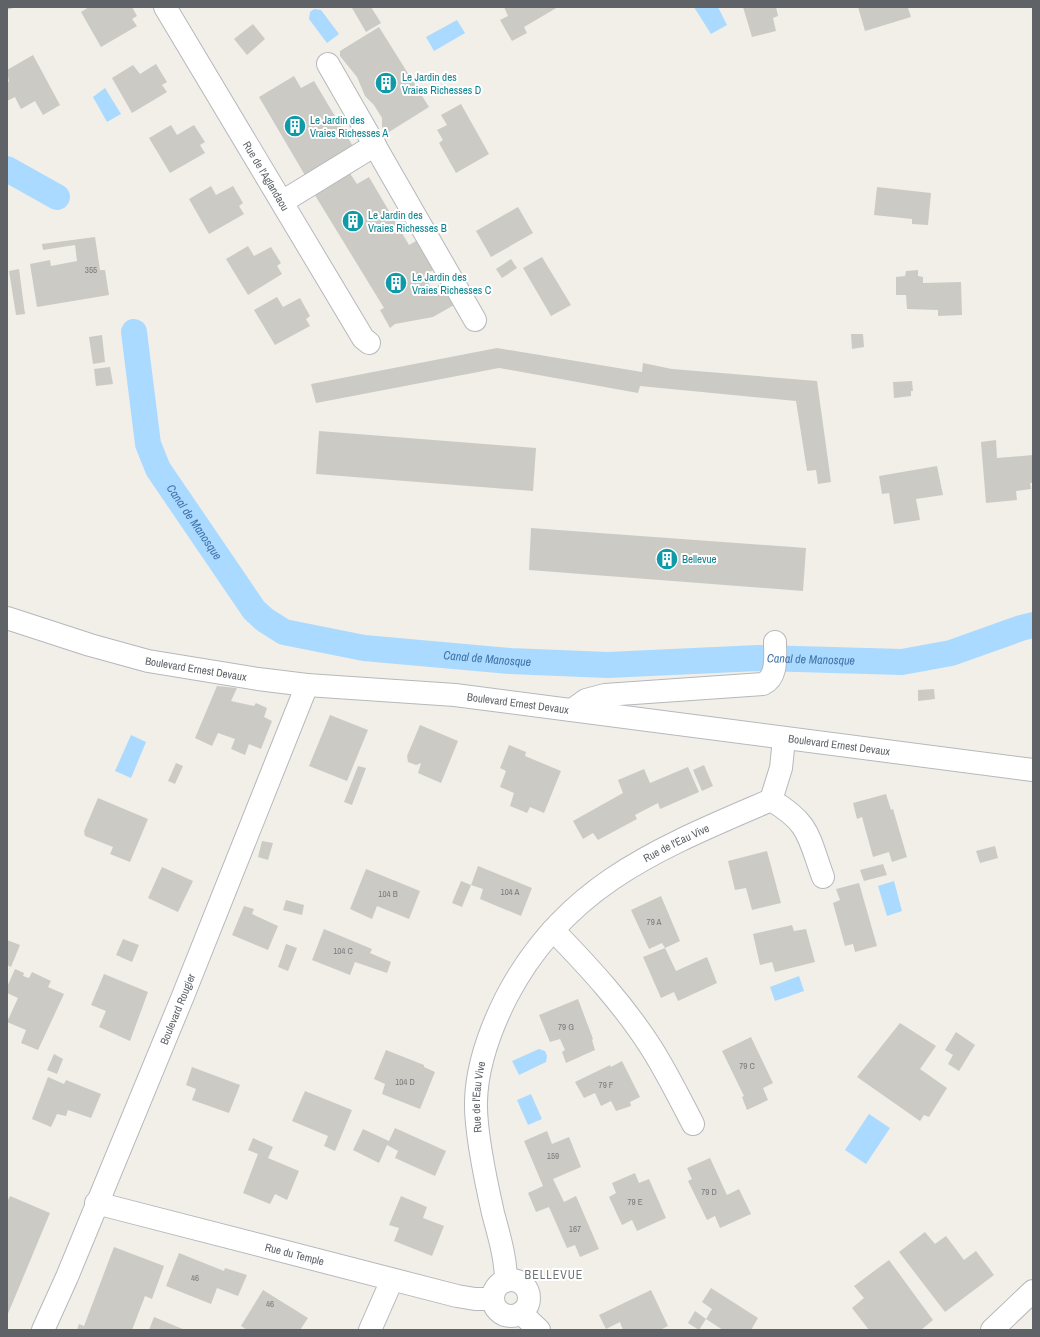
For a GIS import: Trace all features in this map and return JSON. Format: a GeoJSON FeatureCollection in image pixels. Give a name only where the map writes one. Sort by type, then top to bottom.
{"type":"FeatureCollection","features":[{"type":"Feature","properties":{"kind":"street","name":"Rue de l'Aglandaou"},"geometry":{"type":"LineString","coordinates":[[165,7],[363,338],[369,343]]}},
{"type":"Feature","properties":{"kind":"street"},"geometry":{"type":"LineString","coordinates":[[328,64],[475,320]]}},
{"type":"Feature","properties":{"kind":"street"},"geometry":{"type":"LineString","coordinates":[[282,202],[375,145]]}},
{"type":"Feature","properties":{"kind":"street","name":"Boulevard Ernest Devaux"},"geometry":{"type":"LineString","coordinates":[[7,618],[90,646],[148,661],[307,685],[455,695],[784,739],[1033,770]]}},
{"type":"Feature","properties":{"kind":"street"},"geometry":{"type":"LineString","coordinates":[[572,710],[586,700],[605,694],[759,686],[768,682],[774,674],[775,642]]}},
{"type":"Feature","properties":{"kind":"street","name":"Boulevard Rougier"},"geometry":{"type":"LineString","coordinates":[[43,1330],[67,1277],[183,996],[307,685]]}},
{"type":"Feature","properties":{"kind":"street"},"geometry":{"type":"LineString","coordinates":[[784,739],[781,768],[771,800],[789,811],[806,829],[823,877]]}},
{"type":"Feature","properties":{"kind":"street","name":"Rue de l'Eau Vive"},"geometry":{"type":"LineString","coordinates":[[506,1281],[506,1263],[493,1211],[478,1129],[476,1101],[480,1069],[492,1030],[512,986],[553,930],[596,889],[641,859],[670,844],[771,800]]}},
{"type":"Feature","properties":{"kind":"street"},"geometry":{"type":"LineString","coordinates":[[553,930],[608,989],[632,1019],[652,1050],[693,1124]]}},
{"type":"Feature","properties":{"kind":"street","name":"Rue du Temple"},"geometry":{"type":"LineString","coordinates":[[96,1204],[457,1296],[474,1299],[493,1298]]}},
{"type":"Feature","properties":{"kind":"street"},"geometry":{"type":"LineString","coordinates":[[370,1330],[392,1280]]}},
{"type":"Feature","properties":{"kind":"street"},"geometry":{"type":"LineString","coordinates":[[506,1281],[518,1282],[526,1289],[529,1299],[528,1304],[521,1313],[511,1316],[500,1313],[494,1304],[493,1298],[496,1288],[506,1281]]}},
{"type":"Feature","properties":{"kind":"street"},"geometry":{"type":"LineString","coordinates":[[992,1330],[1033,1291]]}},
{"type":"Feature","properties":{"kind":"street"},"geometry":{"type":"LineString","coordinates":[[521,1313],[539,1330]]}},
{"type":"Feature","properties":{"kind":"water"},"geometry":{"type":"Polygon","coordinates":[[[694,7],[718,7],[727,25],[711,34],[694,7]]]}},
{"type":"Feature","properties":{"kind":"water"},"geometry":{"type":"Polygon","coordinates":[[[314,9],[321,10],[339,34],[327,43],[309,19],[310,12],[314,9]]]}},
{"type":"Feature","properties":{"kind":"water"},"geometry":{"type":"Polygon","coordinates":[[[457,20],[465,33],[434,51],[426,37],[457,20]]]}},
{"type":"Feature","properties":{"kind":"water"},"geometry":{"type":"Polygon","coordinates":[[[105,88],[121,114],[107,122],[93,97],[105,88]]]}},
{"type":"Feature","properties":{"kind":"water"},"geometry":{"type":"Polygon","coordinates":[[[131,735],[146,742],[131,778],[115,771],[131,735]]]}},
{"type":"Feature","properties":{"kind":"water"},"geometry":{"type":"Polygon","coordinates":[[[894,881],[902,911],[887,916],[878,886],[894,881]]]}},
{"type":"Feature","properties":{"kind":"water"},"geometry":{"type":"Polygon","coordinates":[[[799,976],[804,991],[775,1001],[770,987],[799,976]]]}},
{"type":"Feature","properties":{"kind":"water"},"geometry":{"type":"Polygon","coordinates":[[[539,1049],[545,1051],[547,1056],[546,1062],[519,1075],[512,1061],[539,1049]]]}},
{"type":"Feature","properties":{"kind":"water"},"geometry":{"type":"Polygon","coordinates":[[[531,1094],[542,1119],[528,1125],[517,1100],[531,1094]]]}},
{"type":"Feature","properties":{"kind":"water"},"geometry":{"type":"Polygon","coordinates":[[[869,1114],[890,1128],[866,1164],[845,1150],[869,1114]]]}},
{"type":"Feature","properties":{"kind":"building"},"geometry":{"type":"Polygon","coordinates":[[[7,7],[16,7],[7,10],[7,7]]]}},
{"type":"Feature","properties":{"kind":"building"},"geometry":{"type":"Polygon","coordinates":[[[89,7],[132,7],[137,16],[132,19],[137,26],[101,47],[81,12],[89,7]]]}},
{"type":"Feature","properties":{"kind":"building"},"geometry":{"type":"Polygon","coordinates":[[[371,7],[381,23],[366,32],[352,8],[371,7]]]}},
{"type":"Feature","properties":{"kind":"building"},"geometry":{"type":"Polygon","coordinates":[[[504,7],[558,7],[524,27],[527,33],[512,41],[500,20],[508,16],[504,7]]]}},
{"type":"Feature","properties":{"kind":"building"},"geometry":{"type":"Polygon","coordinates":[[[743,7],[776,7],[778,16],[773,18],[776,31],[752,37],[743,7]]]}},
{"type":"Feature","properties":{"kind":"building"},"geometry":{"type":"Polygon","coordinates":[[[858,7],[912,7],[908,8],[911,17],[865,31],[858,7]]]}},
{"type":"Feature","properties":{"kind":"building"},"geometry":{"type":"Polygon","coordinates":[[[253,24],[265,39],[247,55],[234,39],[253,24]]]}},
{"type":"Feature","properties":{"kind":"building","name":"Le Jardin des Vraies Richesses D"},"geometry":{"type":"Polygon","coordinates":[[[379,27],[429,107],[389,132],[383,129],[382,118],[374,105],[365,96],[357,77],[340,56],[340,51],[379,27]]]}},
{"type":"Feature","properties":{"kind":"building"},"geometry":{"type":"Polygon","coordinates":[[[33,55],[60,105],[43,115],[35,101],[21,109],[15,97],[7,101],[7,82],[9,82],[7,70],[33,55]]]}},
{"type":"Feature","properties":{"kind":"building"},"geometry":{"type":"Polygon","coordinates":[[[156,64],[167,82],[162,85],[167,92],[132,113],[112,78],[133,65],[140,74],[156,64]]]}},
{"type":"Feature","properties":{"kind":"building","name":"Le Jardin des Vraies Richesses A"},"geometry":{"type":"Polygon","coordinates":[[[294,76],[301,88],[314,81],[354,148],[306,177],[259,97],[294,76]]]}},
{"type":"Feature","properties":{"kind":"building"},"geometry":{"type":"Polygon","coordinates":[[[461,104],[489,154],[456,173],[439,143],[443,140],[437,130],[447,125],[441,115],[461,104]]]}},
{"type":"Feature","properties":{"kind":"building"},"geometry":{"type":"Polygon","coordinates":[[[171,125],[177,135],[194,125],[205,142],[200,145],[205,153],[170,173],[149,138],[171,125]]]}},
{"type":"Feature","properties":{"kind":"building"},"geometry":{"type":"Polygon","coordinates":[[[349,172],[357,184],[369,177],[409,245],[416,241],[433,270],[424,275],[432,289],[441,284],[454,305],[433,317],[395,324],[390,328],[380,310],[384,308],[313,192],[349,172]]]}},
{"type":"Feature","properties":{"kind":"building"},"geometry":{"type":"Polygon","coordinates":[[[211,186],[216,195],[233,186],[243,203],[239,206],[244,214],[209,234],[189,199],[211,186]]]}},
{"type":"Feature","properties":{"kind":"building"},"geometry":{"type":"Polygon","coordinates":[[[877,187],[931,193],[928,225],[912,224],[912,219],[874,215],[877,187]]]}},
{"type":"Feature","properties":{"kind":"building"},"geometry":{"type":"Polygon","coordinates":[[[518,207],[533,233],[491,257],[476,231],[518,207]]]}},
{"type":"Feature","properties":{"kind":"building"},"geometry":{"type":"Polygon","coordinates":[[[95,237],[100,270],[105,270],[109,295],[37,307],[30,264],[50,260],[51,266],[77,261],[75,245],[43,250],[42,244],[95,237]]]}},
{"type":"Feature","properties":{"kind":"building"},"geometry":{"type":"Polygon","coordinates":[[[248,246],[254,256],[271,247],[281,263],[277,266],[282,274],[248,295],[226,259],[248,246]]]}},
{"type":"Feature","properties":{"kind":"building"},"geometry":{"type":"Polygon","coordinates":[[[542,257],[571,305],[551,316],[523,268],[542,257]]]}},
{"type":"Feature","properties":{"kind":"building"},"geometry":{"type":"Polygon","coordinates":[[[511,259],[517,268],[502,278],[496,269],[511,259]]]}},
{"type":"Feature","properties":{"kind":"building"},"geometry":{"type":"Polygon","coordinates":[[[19,269],[25,314],[16,315],[9,271],[19,269]]]}},
{"type":"Feature","properties":{"kind":"building"},"geometry":{"type":"Polygon","coordinates":[[[918,270],[918,276],[923,277],[923,283],[961,282],[962,315],[938,316],[938,310],[907,309],[906,295],[896,295],[896,277],[905,276],[906,271],[918,270]]]}},
{"type":"Feature","properties":{"kind":"building"},"geometry":{"type":"Polygon","coordinates":[[[277,297],[283,307],[300,298],[310,316],[306,319],[310,326],[275,345],[254,310],[277,297]]]}},
{"type":"Feature","properties":{"kind":"building"},"geometry":{"type":"Polygon","coordinates":[[[851,334],[863,334],[864,347],[852,349],[851,334]]]}},
{"type":"Feature","properties":{"kind":"building"},"geometry":{"type":"Polygon","coordinates":[[[102,335],[105,362],[93,364],[89,337],[102,335]]]}},
{"type":"Feature","properties":{"kind":"building"},"geometry":{"type":"Polygon","coordinates":[[[497,348],[642,372],[643,363],[672,369],[817,381],[831,482],[818,484],[816,470],[807,471],[796,401],[640,386],[638,393],[499,368],[316,403],[311,384],[497,348]]]}},
{"type":"Feature","properties":{"kind":"building"},"geometry":{"type":"Polygon","coordinates":[[[110,367],[113,384],[96,386],[94,369],[110,367]]]}},
{"type":"Feature","properties":{"kind":"building"},"geometry":{"type":"Polygon","coordinates":[[[912,381],[913,391],[911,391],[911,396],[894,398],[893,382],[912,381]]]}},
{"type":"Feature","properties":{"kind":"building"},"geometry":{"type":"Polygon","coordinates":[[[319,431],[536,448],[533,491],[316,474],[319,431]]]}},
{"type":"Feature","properties":{"kind":"building"},"geometry":{"type":"Polygon","coordinates":[[[996,440],[997,458],[1033,455],[1033,483],[1030,483],[1031,489],[1016,491],[1017,500],[986,503],[981,442],[996,440]]]}},
{"type":"Feature","properties":{"kind":"building"},"geometry":{"type":"Polygon","coordinates":[[[937,466],[943,495],[916,499],[920,520],[894,524],[889,493],[882,494],[879,476],[937,466]]]}},
{"type":"Feature","properties":{"kind":"building","name":"Bellevue"},"geometry":{"type":"Polygon","coordinates":[[[531,528],[806,548],[803,591],[529,570],[531,528]]]}},
{"type":"Feature","properties":{"kind":"building"},"geometry":{"type":"Polygon","coordinates":[[[217,686],[237,688],[231,701],[254,706],[256,703],[267,708],[264,717],[272,721],[261,749],[249,744],[245,755],[231,749],[235,739],[218,733],[212,746],[195,738],[217,686]]]}},
{"type":"Feature","properties":{"kind":"building"},"geometry":{"type":"Polygon","coordinates":[[[934,689],[935,699],[918,701],[918,690],[934,689]]]}},
{"type":"Feature","properties":{"kind":"building"},"geometry":{"type":"Polygon","coordinates":[[[330,715],[368,730],[347,781],[309,766],[330,715]]]}},
{"type":"Feature","properties":{"kind":"building"},"geometry":{"type":"Polygon","coordinates":[[[420,725],[458,741],[441,783],[418,773],[421,763],[416,765],[408,762],[407,756],[420,725]]]}},
{"type":"Feature","properties":{"kind":"building"},"geometry":{"type":"Polygon","coordinates":[[[509,745],[526,752],[525,756],[561,771],[544,813],[530,807],[527,813],[510,806],[514,793],[500,787],[506,771],[500,768],[509,745]]]}},
{"type":"Feature","properties":{"kind":"building"},"geometry":{"type":"Polygon","coordinates":[[[176,763],[183,766],[175,784],[168,781],[176,763]]]}},
{"type":"Feature","properties":{"kind":"building"},"geometry":{"type":"Polygon","coordinates":[[[704,765],[713,786],[702,791],[693,770],[704,765]]]}},
{"type":"Feature","properties":{"kind":"building"},"geometry":{"type":"Polygon","coordinates":[[[358,766],[366,768],[352,805],[344,802],[358,766]]]}},
{"type":"Feature","properties":{"kind":"building"},"geometry":{"type":"Polygon","coordinates":[[[688,767],[699,792],[660,809],[658,803],[635,815],[637,819],[598,840],[593,833],[583,839],[573,821],[623,793],[618,780],[644,769],[650,783],[688,767]]]}},
{"type":"Feature","properties":{"kind":"building"},"geometry":{"type":"Polygon","coordinates":[[[886,794],[891,810],[893,809],[907,857],[892,862],[889,852],[873,857],[862,817],[857,819],[853,803],[886,794]]]}},
{"type":"Feature","properties":{"kind":"building"},"geometry":{"type":"Polygon","coordinates":[[[98,798],[148,819],[130,862],[110,854],[113,847],[85,836],[84,831],[98,798]]]}},
{"type":"Feature","properties":{"kind":"building"},"geometry":{"type":"Polygon","coordinates":[[[262,841],[273,843],[268,860],[258,857],[262,841]]]}},
{"type":"Feature","properties":{"kind":"building"},"geometry":{"type":"Polygon","coordinates":[[[995,846],[998,858],[980,863],[976,851],[995,846]]]}},
{"type":"Feature","properties":{"kind":"building"},"geometry":{"type":"Polygon","coordinates":[[[767,851],[781,903],[752,910],[746,888],[735,890],[728,861],[767,851]]]}},
{"type":"Feature","properties":{"kind":"building"},"geometry":{"type":"Polygon","coordinates":[[[883,864],[887,875],[864,881],[860,870],[883,864]]]}},
{"type":"Feature","properties":{"kind":"building"},"geometry":{"type":"Polygon","coordinates":[[[478,866],[532,888],[521,916],[480,899],[483,889],[471,885],[478,866]]]}},
{"type":"Feature","properties":{"kind":"building"},"geometry":{"type":"Polygon","coordinates":[[[162,867],[193,881],[178,912],[148,898],[162,867]]]}},
{"type":"Feature","properties":{"kind":"building"},"geometry":{"type":"Polygon","coordinates":[[[366,869],[420,891],[409,919],[377,906],[372,919],[350,909],[366,869]]]}},
{"type":"Feature","properties":{"kind":"building"},"geometry":{"type":"Polygon","coordinates":[[[461,881],[471,885],[462,907],[452,903],[461,881]]]}},
{"type":"Feature","properties":{"kind":"building"},"geometry":{"type":"Polygon","coordinates":[[[859,883],[877,946],[855,952],[853,944],[845,946],[833,903],[840,900],[836,889],[859,883]]]}},
{"type":"Feature","properties":{"kind":"building"},"geometry":{"type":"Polygon","coordinates":[[[661,896],[680,941],[665,948],[662,943],[649,949],[631,910],[661,896]]]}},
{"type":"Feature","properties":{"kind":"building"},"geometry":{"type":"Polygon","coordinates":[[[286,900],[304,905],[302,915],[283,910],[286,900]]]}},
{"type":"Feature","properties":{"kind":"building"},"geometry":{"type":"Polygon","coordinates":[[[244,906],[254,909],[252,914],[278,926],[268,950],[232,935],[244,906]]]}},
{"type":"Feature","properties":{"kind":"building"},"geometry":{"type":"Polygon","coordinates":[[[792,925],[794,931],[806,929],[815,962],[775,972],[772,962],[760,965],[753,934],[792,925]]]}},
{"type":"Feature","properties":{"kind":"building"},"geometry":{"type":"Polygon","coordinates":[[[324,929],[372,949],[370,953],[391,962],[387,973],[355,962],[350,975],[312,960],[324,929]]]}},
{"type":"Feature","properties":{"kind":"building"},"geometry":{"type":"Polygon","coordinates":[[[123,939],[139,945],[132,962],[116,955],[123,939]]]}},
{"type":"Feature","properties":{"kind":"building"},"geometry":{"type":"Polygon","coordinates":[[[7,940],[20,945],[11,967],[7,965],[7,940]]]}},
{"type":"Feature","properties":{"kind":"building"},"geometry":{"type":"Polygon","coordinates":[[[286,944],[297,948],[288,971],[278,967],[286,944]]]}},
{"type":"Feature","properties":{"kind":"building"},"geometry":{"type":"Polygon","coordinates":[[[665,948],[676,971],[707,957],[717,983],[678,1001],[674,992],[661,998],[643,957],[665,948]]]}},
{"type":"Feature","properties":{"kind":"building"},"geometry":{"type":"Polygon","coordinates":[[[15,969],[24,973],[23,976],[29,978],[32,972],[51,981],[48,987],[64,994],[38,1050],[21,1043],[26,1030],[7,1022],[18,998],[7,993],[7,987],[15,969]]]}},
{"type":"Feature","properties":{"kind":"building"},"geometry":{"type":"Polygon","coordinates":[[[104,974],[148,992],[130,1041],[99,1027],[106,1011],[91,1005],[104,974]]]}},
{"type":"Feature","properties":{"kind":"building"},"geometry":{"type":"Polygon","coordinates":[[[578,999],[593,1039],[595,1050],[566,1063],[562,1052],[565,1050],[560,1039],[550,1042],[539,1015],[578,999]]]}},
{"type":"Feature","properties":{"kind":"building"},"geometry":{"type":"Polygon","coordinates":[[[900,1023],[936,1046],[920,1069],[947,1088],[929,1117],[924,1115],[920,1121],[857,1077],[900,1023]]]}},
{"type":"Feature","properties":{"kind":"building"},"geometry":{"type":"Polygon","coordinates":[[[956,1032],[975,1045],[959,1071],[948,1064],[953,1055],[945,1050],[956,1032]]]}},
{"type":"Feature","properties":{"kind":"building"},"geometry":{"type":"Polygon","coordinates":[[[751,1037],[773,1083],[763,1088],[768,1100],[747,1110],[742,1097],[744,1096],[722,1051],[751,1037]]]}},
{"type":"Feature","properties":{"kind":"building"},"geometry":{"type":"Polygon","coordinates":[[[386,1050],[424,1065],[424,1067],[435,1072],[420,1109],[382,1094],[385,1084],[374,1079],[386,1050]]]}},
{"type":"Feature","properties":{"kind":"building"},"geometry":{"type":"Polygon","coordinates":[[[54,1054],[63,1059],[57,1074],[47,1070],[54,1054]]]}},
{"type":"Feature","properties":{"kind":"building"},"geometry":{"type":"Polygon","coordinates":[[[622,1061],[640,1097],[630,1102],[631,1106],[616,1111],[611,1101],[601,1106],[595,1093],[584,1098],[575,1082],[610,1065],[611,1067],[622,1061]]]}},
{"type":"Feature","properties":{"kind":"building"},"geometry":{"type":"Polygon","coordinates":[[[192,1067],[240,1085],[229,1113],[192,1100],[196,1089],[186,1085],[192,1067]]]}},
{"type":"Feature","properties":{"kind":"building"},"geometry":{"type":"Polygon","coordinates":[[[48,1077],[64,1084],[66,1080],[101,1094],[91,1118],[68,1110],[66,1116],[57,1114],[51,1127],[32,1119],[48,1077]]]}},
{"type":"Feature","properties":{"kind":"building"},"geometry":{"type":"Polygon","coordinates":[[[305,1091],[352,1110],[335,1151],[324,1146],[328,1136],[292,1121],[305,1091]]]}},
{"type":"Feature","properties":{"kind":"building"},"geometry":{"type":"Polygon","coordinates":[[[395,1128],[446,1151],[435,1176],[395,1158],[398,1151],[387,1145],[379,1163],[353,1150],[363,1129],[389,1141],[395,1128]]]}},
{"type":"Feature","properties":{"kind":"building"},"geometry":{"type":"Polygon","coordinates":[[[547,1131],[552,1144],[569,1137],[581,1167],[553,1179],[564,1202],[576,1196],[599,1249],[580,1257],[575,1245],[567,1248],[549,1207],[536,1212],[528,1193],[543,1186],[524,1141],[547,1131]]]}},
{"type":"Feature","properties":{"kind":"building"},"geometry":{"type":"Polygon","coordinates":[[[253,1138],[273,1147],[268,1158],[299,1171],[287,1200],[275,1194],[270,1204],[243,1193],[258,1154],[248,1150],[253,1138]]]}},
{"type":"Feature","properties":{"kind":"building"},"geometry":{"type":"Polygon","coordinates":[[[710,1158],[727,1195],[739,1189],[751,1214],[720,1228],[715,1216],[707,1220],[688,1181],[692,1179],[687,1168],[710,1158]]]}},
{"type":"Feature","properties":{"kind":"building"},"geometry":{"type":"Polygon","coordinates":[[[635,1173],[639,1183],[649,1179],[666,1218],[637,1231],[632,1220],[622,1225],[609,1197],[616,1193],[612,1183],[635,1173]]]}},
{"type":"Feature","properties":{"kind":"building"},"geometry":{"type":"Polygon","coordinates":[[[10,1196],[50,1213],[7,1316],[7,1202],[10,1196]]]}},
{"type":"Feature","properties":{"kind":"building"},"geometry":{"type":"Polygon","coordinates":[[[401,1196],[427,1207],[423,1218],[444,1226],[432,1256],[394,1241],[399,1228],[389,1225],[401,1196]]]}},
{"type":"Feature","properties":{"kind":"building"},"geometry":{"type":"Polygon","coordinates":[[[925,1232],[935,1244],[946,1236],[964,1260],[976,1251],[994,1275],[945,1312],[899,1252],[925,1232]]]}},
{"type":"Feature","properties":{"kind":"building"},"geometry":{"type":"Polygon","coordinates":[[[114,1247],[164,1266],[152,1299],[145,1296],[132,1330],[77,1330],[79,1324],[84,1326],[114,1247]]]}},
{"type":"Feature","properties":{"kind":"building"},"geometry":{"type":"Polygon","coordinates":[[[179,1253],[224,1271],[225,1268],[247,1275],[238,1296],[217,1288],[211,1304],[166,1286],[179,1253]]]}},
{"type":"Feature","properties":{"kind":"building"},"geometry":{"type":"Polygon","coordinates":[[[889,1260],[933,1320],[921,1330],[869,1330],[852,1308],[864,1298],[854,1286],[889,1260]]]}},
{"type":"Feature","properties":{"kind":"building"},"geometry":{"type":"Polygon","coordinates":[[[711,1288],[758,1318],[751,1330],[723,1330],[706,1319],[712,1309],[702,1302],[711,1288]]]}},
{"type":"Feature","properties":{"kind":"building"},"geometry":{"type":"Polygon","coordinates":[[[263,1290],[308,1318],[300,1330],[247,1330],[241,1326],[263,1290]]]}},
{"type":"Feature","properties":{"kind":"building"},"geometry":{"type":"Polygon","coordinates":[[[651,1290],[668,1326],[660,1330],[623,1330],[620,1322],[606,1329],[599,1315],[651,1290]]]}},
{"type":"Feature","properties":{"kind":"building"},"geometry":{"type":"Polygon","coordinates":[[[695,1311],[706,1319],[699,1330],[688,1323],[695,1311]]]}},
{"type":"Feature","properties":{"kind":"building"},"geometry":{"type":"Polygon","coordinates":[[[154,1317],[185,1330],[149,1330],[154,1317]]]}},
{"type":"Feature","properties":{"kind":"waterway","name":"Canal de Manosque"},"geometry":{"type":"LineString","coordinates":[[7,169],[57,197]]}},
{"type":"Feature","properties":{"kind":"waterway","name":"Canal de Manosque"},"geometry":{"type":"LineString","coordinates":[[134,332],[148,444],[158,469],[254,610],[265,620],[284,632],[364,648],[510,661],[608,665],[758,658],[902,662],[951,653],[1033,625]]}},
{"type":"Feature","properties":{"kind":"place","name":"Le Jardin des Vraies Richesses D"},"geometry":{"type":"Point","coordinates":[386,83]}},
{"type":"Feature","properties":{"kind":"place","name":"Le Jardin des Vraies Richesses A"},"geometry":{"type":"Point","coordinates":[295,126]}},
{"type":"Feature","properties":{"kind":"place","name":"Le Jardin des Vraies Richesses B"},"geometry":{"type":"Point","coordinates":[353,221]}},
{"type":"Feature","properties":{"kind":"place","name":"Le Jardin des Vraies Richesses C"},"geometry":{"type":"Point","coordinates":[396,283]}},
{"type":"Feature","properties":{"kind":"place","name":"Bellevue"},"geometry":{"type":"Point","coordinates":[667,559]}},
{"type":"Feature","properties":{"kind":"district","name":"BELLEVUE"},"geometry":{"type":"Point","coordinates":[554,1275]}}]}
